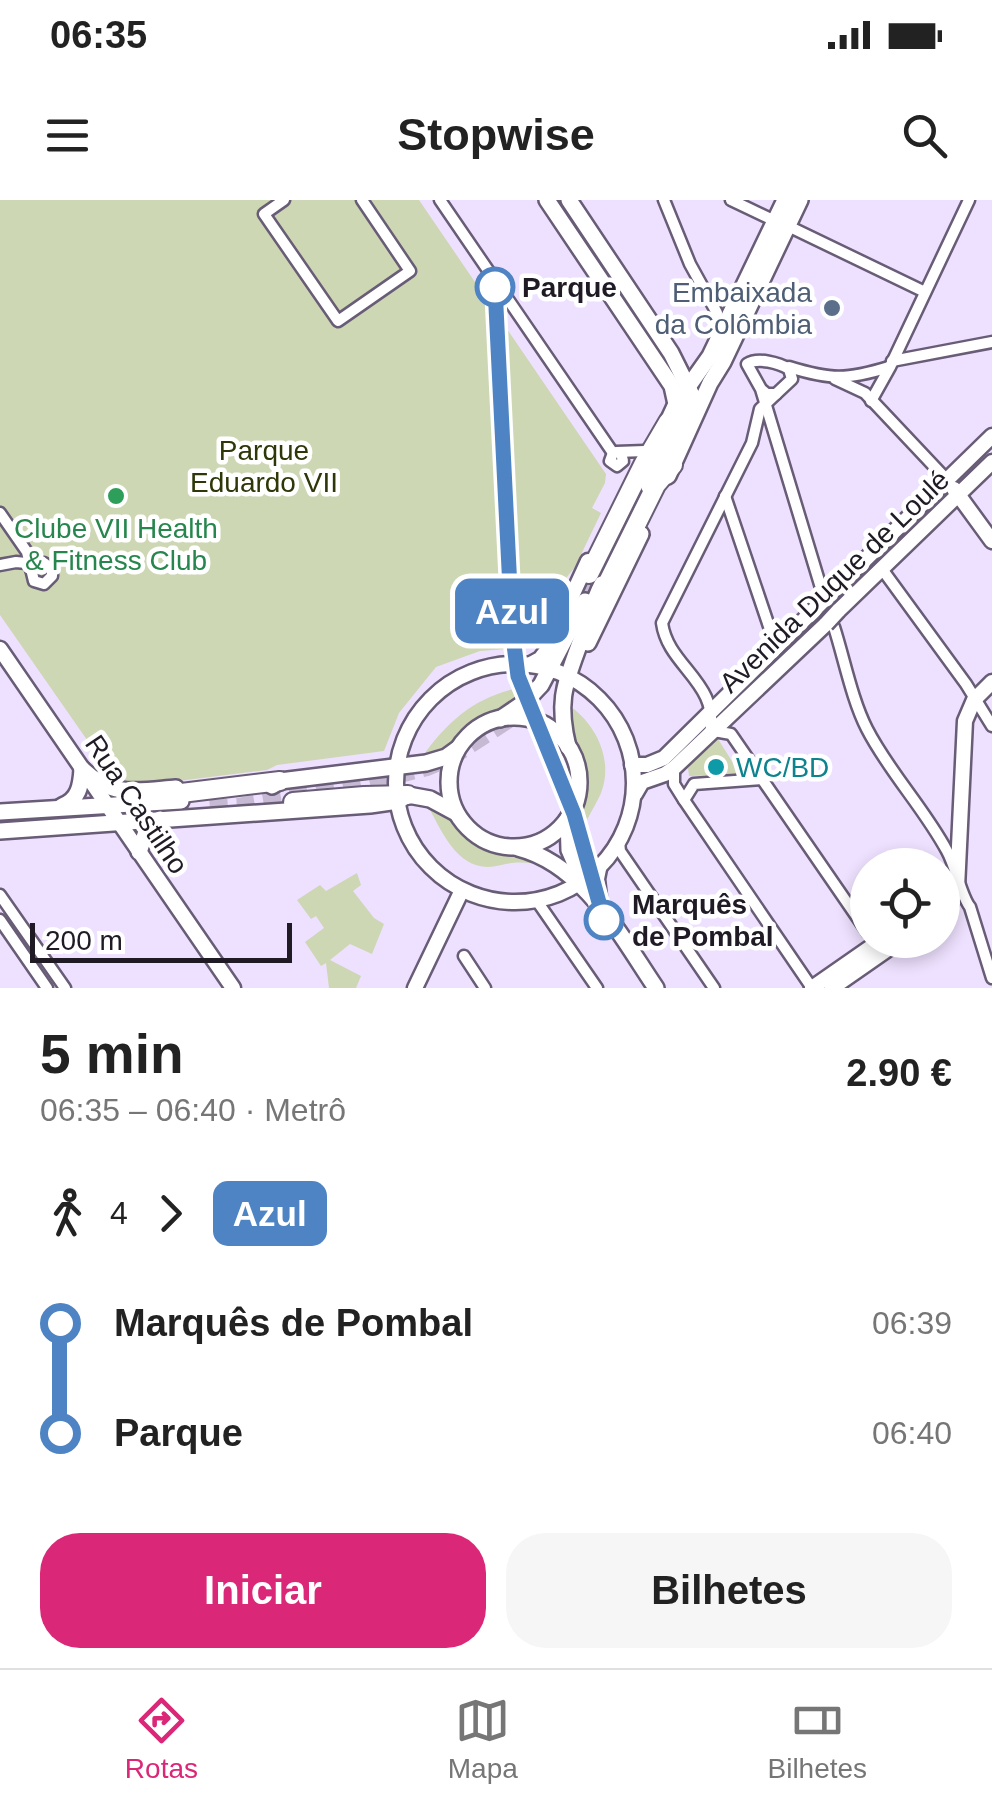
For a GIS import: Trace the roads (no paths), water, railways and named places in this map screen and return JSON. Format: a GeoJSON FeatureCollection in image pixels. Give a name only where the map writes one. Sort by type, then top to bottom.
{"type":"FeatureCollection","features":[{"type":"Feature","properties":{"kind":"highway"},"geometry":{"type":"LineString","coordinates":[[589,574],[664,429]]}},
{"type":"Feature","properties":{"kind":"highway"},"geometry":{"type":"LineString","coordinates":[[601,596],[656,485],[673,465]]}},
{"type":"Feature","properties":{"kind":"highway"},"geometry":{"type":"LineString","coordinates":[[156,792],[280,782]]}},
{"type":"Feature","properties":{"kind":"highway"},"geometry":{"type":"LineString","coordinates":[[294,802],[401,797]]}},
{"type":"Feature","properties":{"kind":"main road"},"geometry":{"type":"LineString","coordinates":[[547,200],[672,386],[676,404]]}},
{"type":"Feature","properties":{"kind":"main road"},"geometry":{"type":"LineString","coordinates":[[559,200],[654,344]]}},
{"type":"Feature","properties":{"kind":"main road"},"geometry":{"type":"LineString","coordinates":[[514,847],[545,839],[558,830],[574,806],[579,786],[568,746],[562,693],[591,605],[692,396],[671,353],[569,200]]}},
{"type":"Feature","properties":{"kind":"main road"},"geometry":{"type":"LineString","coordinates":[[568,677],[616,588],[723,362],[781,224],[785,200]]}},
{"type":"Feature","properties":{"kind":"main road"},"geometry":{"type":"LineString","coordinates":[[0,812],[242,794],[280,782],[438,760],[458,749],[476,730],[500,719],[530,697],[550,670],[640,488],[676,404],[710,356],[781,224],[800,200]]}},
{"type":"Feature","properties":{"kind":"main road"},"geometry":{"type":"LineString","coordinates":[[671,353],[684,361],[710,356]]}},
{"type":"Feature","properties":{"kind":"main road"},"geometry":{"type":"LineString","coordinates":[[500,719],[535,721],[554,731],[568,746]]}},
{"type":"Feature","properties":{"kind":"main road"},"geometry":{"type":"LineString","coordinates":[[458,749],[448,781],[450,798],[469,830],[494,844],[550,860],[580,884],[600,906],[656,988]]}},
{"type":"Feature","properties":{"kind":"main road"},"geometry":{"type":"LineString","coordinates":[[82,768],[105,786],[156,792]]}},
{"type":"Feature","properties":{"kind":"main road"},"geometry":{"type":"LineString","coordinates":[[52,808],[67,805],[74,798],[82,768]]}},
{"type":"Feature","properties":{"kind":"main road"},"geometry":{"type":"LineString","coordinates":[[128,803],[156,792]]}},
{"type":"Feature","properties":{"kind":"main road"},"geometry":{"type":"LineString","coordinates":[[0,830],[292,811],[401,797],[430,799],[456,813]]}},
{"type":"Feature","properties":{"kind":"main road"},"geometry":{"type":"LineString","coordinates":[[139,852],[146,830],[163,818]]}},
{"type":"Feature","properties":{"kind":"main road"},"geometry":{"type":"LineString","coordinates":[[568,818],[569,850],[580,884]]}},
{"type":"Feature","properties":{"kind":"street"},"geometry":{"type":"LineString","coordinates":[[284,200],[264,214],[338,320],[410,271],[362,200]]}},
{"type":"Feature","properties":{"kind":"street"},"geometry":{"type":"LineString","coordinates":[[440,200],[617,453],[645,451]]}},
{"type":"Feature","properties":{"kind":"street"},"geometry":{"type":"LineString","coordinates":[[664,200],[690,264],[717,313]]}},
{"type":"Feature","properties":{"kind":"street"},"geometry":{"type":"LineString","coordinates":[[731,200],[926,292]]}},
{"type":"Feature","properties":{"kind":"street"},"geometry":{"type":"LineString","coordinates":[[871,401],[970,200]]}},
{"type":"Feature","properties":{"kind":"street"},"geometry":{"type":"LineString","coordinates":[[712,710],[708,698],[666,638],[663,618],[752,443],[758,412],[797,379],[866,374],[891,364],[992,342]]}},
{"type":"Feature","properties":{"kind":"street"},"geometry":{"type":"LineString","coordinates":[[776,394],[767,394],[745,360],[783,366],[871,401]]}},
{"type":"Feature","properties":{"kind":"street"},"geometry":{"type":"LineString","coordinates":[[783,366],[792,374],[788,385]]}},
{"type":"Feature","properties":{"kind":"street"},"geometry":{"type":"LineString","coordinates":[[835,379],[865,392],[959,494],[992,542]]}},
{"type":"Feature","properties":{"kind":"street"},"geometry":{"type":"LineString","coordinates":[[762,388],[794,503],[828,592]]}},
{"type":"Feature","properties":{"kind":"street"},"geometry":{"type":"LineString","coordinates":[[528,665],[547,650],[628,478],[664,429]]}},
{"type":"Feature","properties":{"kind":"street","name":"Avenida Duque de Loulé"},"geometry":{"type":"LineString","coordinates":[[632,765],[661,760],[828,592],[992,436]]}},
{"type":"Feature","properties":{"kind":"street"},"geometry":{"type":"LineString","coordinates":[[752,443],[769,440],[778,448]]}},
{"type":"Feature","properties":{"kind":"street","name":"Avenida Duque de Loulé"},"geometry":{"type":"LineString","coordinates":[[634,800],[642,782],[674,768],[832,621],[992,462]]}},
{"type":"Feature","properties":{"kind":"street"},"geometry":{"type":"LineString","coordinates":[[725,496],[776,647]]}},
{"type":"Feature","properties":{"kind":"street"},"geometry":{"type":"LineString","coordinates":[[0,513],[33,564],[2,565]]}},
{"type":"Feature","properties":{"kind":"street"},"geometry":{"type":"LineString","coordinates":[[882,570],[992,726]]}},
{"type":"Feature","properties":{"kind":"street"},"geometry":{"type":"LineString","coordinates":[[832,621],[865,725],[946,848]]}},
{"type":"Feature","properties":{"kind":"street","name":"Rua Castilho"},"geometry":{"type":"LineString","coordinates":[[0,649],[233,988]]}},
{"type":"Feature","properties":{"kind":"street"},"geometry":{"type":"LineString","coordinates":[[528,665],[568,677],[588,690],[609,715],[626,745],[632,765],[634,800],[619,842],[599,868],[580,884],[537,902],[488,901],[462,890],[419,850],[406,826],[398,767],[407,732],[423,706],[438,692],[458,678],[485,668],[528,665]]}},
{"type":"Feature","properties":{"kind":"street"},"geometry":{"type":"LineString","coordinates":[[958,848],[965,722],[974,700],[992,682]]}},
{"type":"Feature","properties":{"kind":"street","name":"Avenida Duque de Loulé"},"geometry":{"type":"LineString","coordinates":[[712,710],[712,733]]}},
{"type":"Feature","properties":{"kind":"street"},"geometry":{"type":"LineString","coordinates":[[712,733],[731,734],[850,905]]}},
{"type":"Feature","properties":{"kind":"street"},"geometry":{"type":"LineString","coordinates":[[674,768],[674,784],[684,800],[812,988],[854,958]]}},
{"type":"Feature","properties":{"kind":"street"},"geometry":{"type":"LineString","coordinates":[[684,800],[694,784],[762,779]]}},
{"type":"Feature","properties":{"kind":"street"},"geometry":{"type":"LineString","coordinates":[[619,842],[620,851],[714,988]]}},
{"type":"Feature","properties":{"kind":"street"},"geometry":{"type":"LineString","coordinates":[[599,868],[600,906]]}},
{"type":"Feature","properties":{"kind":"street"},"geometry":{"type":"LineString","coordinates":[[960,886],[992,978]]}},
{"type":"Feature","properties":{"kind":"street"},"geometry":{"type":"LineString","coordinates":[[416,988],[462,890]]}},
{"type":"Feature","properties":{"kind":"street"},"geometry":{"type":"LineString","coordinates":[[0,895],[63,987]]}},
{"type":"Feature","properties":{"kind":"street"},"geometry":{"type":"LineString","coordinates":[[537,902],[596,988]]}},
{"type":"Feature","properties":{"kind":"street"},"geometry":{"type":"LineString","coordinates":[[0,920],[47,988]]}},
{"type":"Feature","properties":{"kind":"street"},"geometry":{"type":"LineString","coordinates":[[464,956],[485,988]]}},
{"type":"Feature","properties":{"kind":"street"},"geometry":{"type":"LineString","coordinates":[[832,988],[861,958]]}},
{"type":"Feature","properties":{"kind":"tunnel"},"geometry":{"type":"LineString","coordinates":[[655,344],[680,385]]}},
{"type":"Feature","properties":{"kind":"tunnel"},"geometry":{"type":"LineString","coordinates":[[590,598],[652,473]]}},
{"type":"Feature","properties":{"kind":"tunnel"},"geometry":{"type":"LineString","coordinates":[[210,809],[348,787],[427,767],[449,758],[515,715]]}},
{"type":"Feature","properties":{"kind":"metro line","name":"Azul"},"geometry":{"type":"LineString","coordinates":[[495,287],[512,629],[518,676],[574,814],[604,920]]}},
{"type":"Feature","properties":{"kind":"place","name":"Parque"},"geometry":{"type":"Point","coordinates":[495,287]}},
{"type":"Feature","properties":{"kind":"place","name":"Embaixada da Colômbia"},"geometry":{"type":"Point","coordinates":[832,308]}},
{"type":"Feature","properties":{"kind":"place","name":"Clube VII Health & Fitness Club"},"geometry":{"type":"Point","coordinates":[116,496]}},
{"type":"Feature","properties":{"kind":"place","name":"WC/BD"},"geometry":{"type":"Point","coordinates":[716,767]}},
{"type":"Feature","properties":{"kind":"place","name":"Marquês de Pombal"},"geometry":{"type":"Point","coordinates":[604,920]}},
{"type":"Feature","properties":{"kind":"park label","name":"Parque Eduardo VII"},"geometry":{"type":"Point","coordinates":[264,466]}}]}
